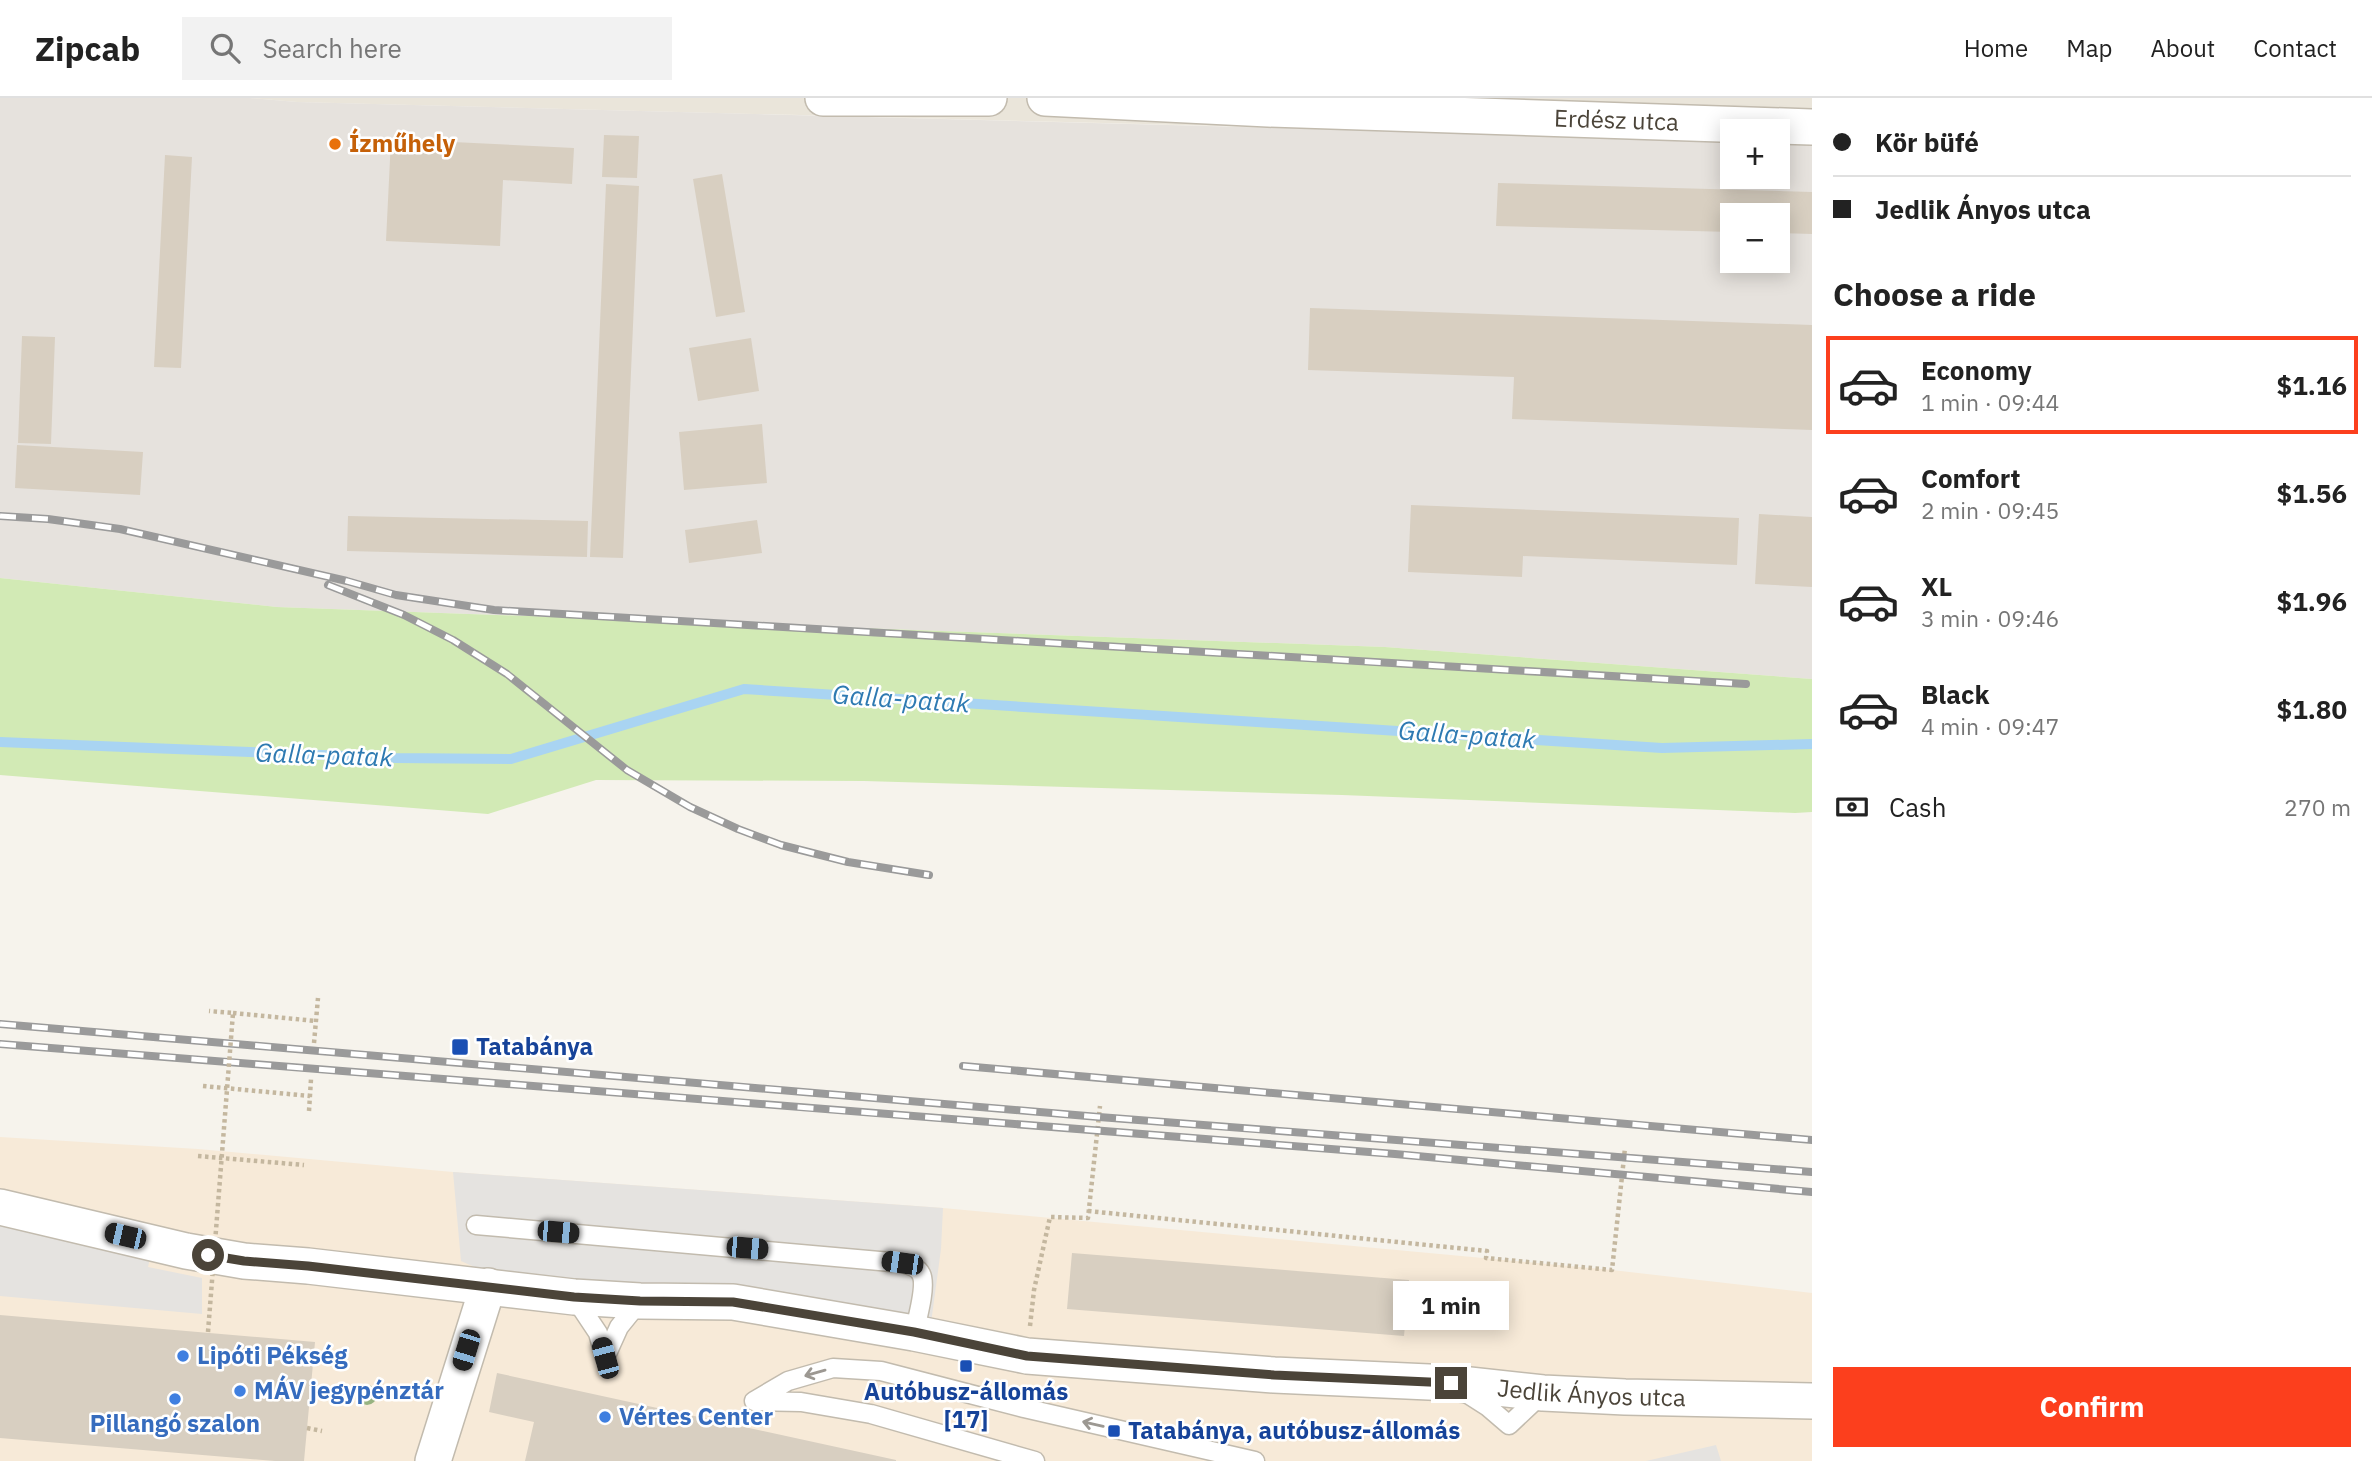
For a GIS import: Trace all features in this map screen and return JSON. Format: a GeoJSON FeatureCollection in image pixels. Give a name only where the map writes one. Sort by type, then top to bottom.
{"type":"FeatureCollection","features":[{"type":"Feature","properties":{"kind":"street"},"geometry":{"type":"LineString","coordinates":[[823,98],[989,98]]}},
{"type":"Feature","properties":{"kind":"street","name":"Erdész utca"},"geometry":{"type":"LineString","coordinates":[[1045,98],[1268,110],[1683,110],[1812,127]]}},
{"type":"Feature","properties":{"kind":"street","name":"Jedlik Ányos utca"},"geometry":{"type":"LineString","coordinates":[[0,1207],[186,1251],[244,1261],[574,1297],[733,1302],[914,1332],[1027,1356],[1274,1375],[1451,1383],[1543,1393],[1812,1401]]}},
{"type":"Feature","properties":{"kind":"street"},"geometry":{"type":"LineString","coordinates":[[436,1459],[488,1286]]}},
{"type":"Feature","properties":{"kind":"lane"},"geometry":{"type":"LineString","coordinates":[[476,1224],[902,1263],[921,1272],[923,1281],[914,1332]]}},
{"type":"Feature","properties":{"kind":"lane"},"geometry":{"type":"LineString","coordinates":[[574,1297],[598,1333],[605,1358],[619,1327],[640,1301]]}},
{"type":"Feature","properties":{"kind":"lane"},"geometry":{"type":"LineString","coordinates":[[1035,1461],[871,1414],[801,1402],[754,1401],[788,1381],[832,1368],[881,1371],[1024,1408],[1255,1461]]}},
{"type":"Feature","properties":{"kind":"lane"},"geometry":{"type":"LineString","coordinates":[[1451,1383],[1488,1407],[1509,1425],[1543,1393]]}},
{"type":"Feature","properties":{"kind":"path"},"geometry":{"type":"LineString","coordinates":[[314,1043],[318,998]]}},
{"type":"Feature","properties":{"kind":"path"},"geometry":{"type":"LineString","coordinates":[[209,1011],[316,1021]]}},
{"type":"Feature","properties":{"kind":"path"},"geometry":{"type":"LineString","coordinates":[[208,1332],[233,1013]]}},
{"type":"Feature","properties":{"kind":"path"},"geometry":{"type":"LineString","coordinates":[[309,1111],[311,1079]]}},
{"type":"Feature","properties":{"kind":"path"},"geometry":{"type":"LineString","coordinates":[[204,1086],[310,1096]]}},
{"type":"Feature","properties":{"kind":"path"},"geometry":{"type":"LineString","coordinates":[[1027,1356],[1034,1290],[1050,1217],[1088,1218],[1100,1106]]}},
{"type":"Feature","properties":{"kind":"path"},"geometry":{"type":"LineString","coordinates":[[1088,1211],[1487,1251],[1486,1258],[1612,1270],[1625,1148]]}},
{"type":"Feature","properties":{"kind":"path"},"geometry":{"type":"LineString","coordinates":[[198,1156],[304,1165]]}},
{"type":"Feature","properties":{"kind":"path"},"geometry":{"type":"LineString","coordinates":[[307,1429],[322,1432]]}},
{"type":"Feature","properties":{"kind":"shaded area"},"geometry":{"type":"Polygon","coordinates":[[[0,98],[250,98],[297,102],[1720,140],[1720,189],[1790,189],[1790,143],[1812,144],[1812,679],[1385,647],[277,607],[0,578],[0,98]]]}},
{"type":"Feature","properties":{"kind":"shaded area"},"geometry":{"type":"Polygon","coordinates":[[[250,98],[1812,98],[1812,144],[1790,143],[1790,119],[1720,119],[1720,140],[297,102],[250,98]]]}},
{"type":"Feature","properties":{"kind":"shaded area"},"geometry":{"type":"Polygon","coordinates":[[[0,1137],[198,1149],[453,1172],[943,1208],[1612,1270],[1812,1293],[1812,1461],[0,1461],[0,1137]]]}},
{"type":"Feature","properties":{"kind":"shaded area"},"geometry":{"type":"Polygon","coordinates":[[[453,1172],[943,1208],[941,1249],[929,1338],[526,1290],[461,1261],[453,1172]]]}},
{"type":"Feature","properties":{"kind":"shaded area"},"geometry":{"type":"Polygon","coordinates":[[[0,1218],[151,1254],[148,1267],[202,1278],[202,1314],[0,1296],[0,1218]]]}},
{"type":"Feature","properties":{"kind":"shaded area"},"geometry":{"type":"Polygon","coordinates":[[[1716,1445],[1721,1461],[1646,1461],[1716,1445]]]}},
{"type":"Feature","properties":{"kind":"green space"},"geometry":{"type":"Polygon","coordinates":[[[0,578],[277,607],[1385,647],[1812,679],[1812,812],[864,781],[596,780],[488,814],[0,775],[0,578]]]}},
{"type":"Feature","properties":{"kind":"building"},"geometry":{"type":"Polygon","coordinates":[[[604,135],[639,136],[637,178],[602,177],[604,135]]]}},
{"type":"Feature","properties":{"kind":"building"},"geometry":{"type":"Polygon","coordinates":[[[391,139],[574,148],[572,184],[503,180],[500,246],[386,241],[391,139]]]}},
{"type":"Feature","properties":{"kind":"building"},"geometry":{"type":"Polygon","coordinates":[[[165,155],[192,157],[181,368],[154,367],[165,155]]]}},
{"type":"Feature","properties":{"kind":"building"},"geometry":{"type":"Polygon","coordinates":[[[722,174],[745,312],[716,317],[693,179],[722,174]]]}},
{"type":"Feature","properties":{"kind":"building"},"geometry":{"type":"Polygon","coordinates":[[[1498,183],[1812,192],[1812,234],[1790,233],[1790,203],[1720,203],[1720,232],[1496,226],[1498,183]]]}},
{"type":"Feature","properties":{"kind":"building"},"geometry":{"type":"Polygon","coordinates":[[[606,184],[639,186],[623,558],[590,557],[606,184]]]}},
{"type":"Feature","properties":{"kind":"building"},"geometry":{"type":"Polygon","coordinates":[[[1310,308],[1812,325],[1812,430],[1512,419],[1514,377],[1308,370],[1310,308]]]}},
{"type":"Feature","properties":{"kind":"building"},"geometry":{"type":"Polygon","coordinates":[[[22,336],[55,337],[51,444],[18,443],[22,336]]]}},
{"type":"Feature","properties":{"kind":"building"},"geometry":{"type":"Polygon","coordinates":[[[751,338],[759,391],[698,401],[689,348],[751,338]]]}},
{"type":"Feature","properties":{"kind":"building"},"geometry":{"type":"Polygon","coordinates":[[[762,424],[767,483],[684,490],[679,432],[762,424]]]}},
{"type":"Feature","properties":{"kind":"building"},"geometry":{"type":"Polygon","coordinates":[[[17,445],[143,452],[140,495],[15,488],[17,445]]]}},
{"type":"Feature","properties":{"kind":"building"},"geometry":{"type":"Polygon","coordinates":[[[1411,505],[1739,518],[1737,565],[1523,556],[1522,577],[1408,572],[1411,505]]]}},
{"type":"Feature","properties":{"kind":"building"},"geometry":{"type":"Polygon","coordinates":[[[1759,514],[1812,517],[1812,587],[1755,584],[1759,514]]]}},
{"type":"Feature","properties":{"kind":"building"},"geometry":{"type":"Polygon","coordinates":[[[348,516],[588,521],[587,557],[347,551],[348,516]]]}},
{"type":"Feature","properties":{"kind":"building"},"geometry":{"type":"Polygon","coordinates":[[[757,520],[762,553],[689,563],[685,530],[757,520]]]}},
{"type":"Feature","properties":{"kind":"building"},"geometry":{"type":"Polygon","coordinates":[[[1072,1253],[1409,1280],[1404,1336],[1067,1309],[1072,1253]]]}},
{"type":"Feature","properties":{"kind":"building"},"geometry":{"type":"Polygon","coordinates":[[[0,1315],[315,1342],[304,1461],[275,1461],[0,1438],[0,1315]]]}},
{"type":"Feature","properties":{"kind":"building","name":"Vértes Center"},"geometry":{"type":"Polygon","coordinates":[[[497,1373],[896,1461],[525,1461],[534,1422],[489,1412],[497,1373]]]}},
{"type":"Feature","properties":{"kind":"waterway","name":"Galla-patak"},"geometry":{"type":"LineString","coordinates":[[0,742],[396,758],[511,759],[744,689],[1662,748],[1812,744]]}},
{"type":"Feature","properties":{"kind":"railway"},"geometry":{"type":"LineString","coordinates":[[0,516],[48,519],[120,529],[347,581],[396,595],[494,610],[1746,684]]}},
{"type":"Feature","properties":{"kind":"railway"},"geometry":{"type":"LineString","coordinates":[[328,585],[404,615],[453,640],[507,674],[627,770],[690,807],[781,845],[848,862],[929,875]]}},
{"type":"Feature","properties":{"kind":"railway"},"geometry":{"type":"LineString","coordinates":[[0,1024],[1099,1117],[1812,1172]]}},
{"type":"Feature","properties":{"kind":"railway"},"geometry":{"type":"LineString","coordinates":[[0,1044],[1395,1154],[1812,1192]]}},
{"type":"Feature","properties":{"kind":"railway"},"geometry":{"type":"LineString","coordinates":[[963,1066],[1812,1140]]}},
{"type":"Feature","properties":{"kind":"place","name":"Ízműhely"},"geometry":{"type":"Point","coordinates":[335,144]}},
{"type":"Feature","properties":{"kind":"place","name":"Tatabánya"},"geometry":{"type":"Point","coordinates":[460,1047]}},
{"type":"Feature","properties":{"kind":"place","name":"Lipóti Pékség"},"geometry":{"type":"Point","coordinates":[183,1356]}},
{"type":"Feature","properties":{"kind":"place","name":"Autóbusz-állomás [17]"},"geometry":{"type":"Point","coordinates":[966,1366]}},
{"type":"Feature","properties":{"kind":"place","name":"MÁV jegypénztár"},"geometry":{"type":"Point","coordinates":[240,1391]}},
{"type":"Feature","properties":{"kind":"place","name":"Pillangó szalon"},"geometry":{"type":"Point","coordinates":[175,1399]}},
{"type":"Feature","properties":{"kind":"place","name":"Vértes Center"},"geometry":{"type":"Point","coordinates":[605,1417]}},
{"type":"Feature","properties":{"kind":"place","name":"Tatabánya, autóbusz-állomás"},"geometry":{"type":"Point","coordinates":[1114,1431]}},
{"type":"Feature","properties":{"kind":"route"},"geometry":{"type":"LineString","coordinates":[[208,1255],[574,1297],[733,1302],[914,1332],[1027,1356],[1274,1375],[1451,1383]]}}]}
